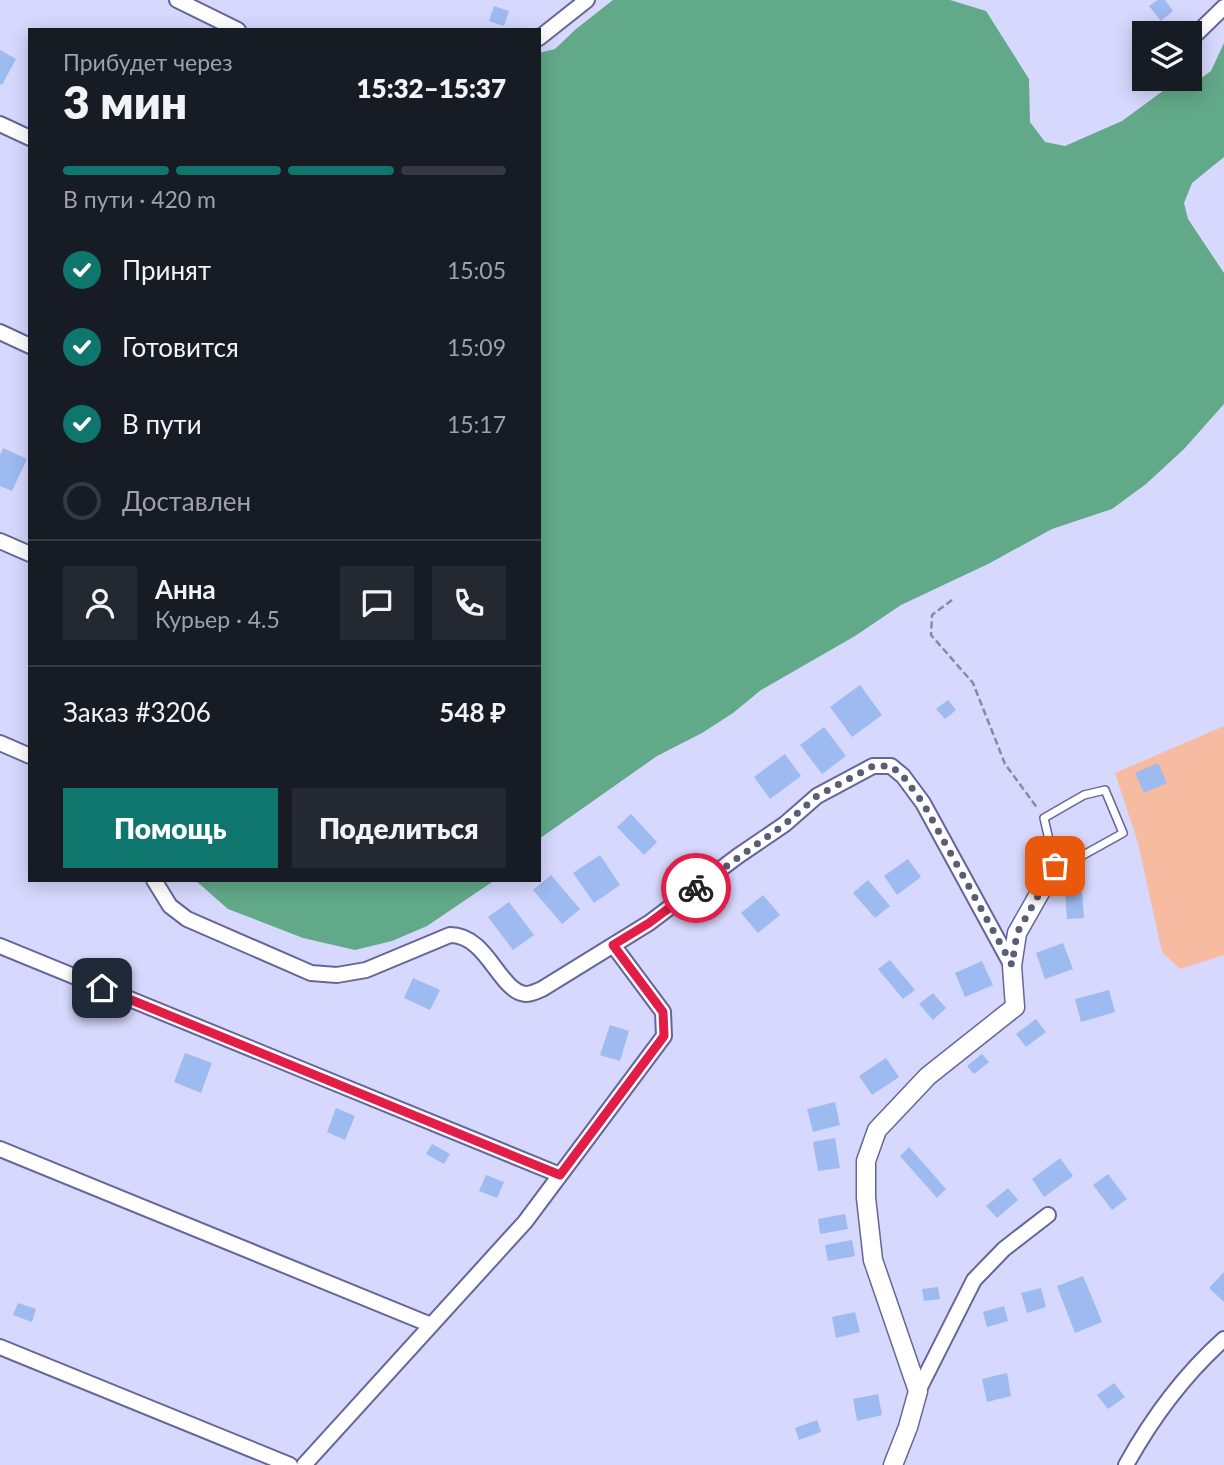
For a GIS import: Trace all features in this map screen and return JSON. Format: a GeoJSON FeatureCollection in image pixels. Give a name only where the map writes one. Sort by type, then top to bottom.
{"type":"FeatureCollection","features":[{"type":"Feature","properties":{"kind":"street"},"geometry":{"type":"LineString","coordinates":[[177,0],[234,28]]}},
{"type":"Feature","properties":{"kind":"street"},"geometry":{"type":"LineString","coordinates":[[541,36],[586,0]]}},
{"type":"Feature","properties":{"kind":"street"},"geometry":{"type":"LineString","coordinates":[[1202,28],[1224,6]]}},
{"type":"Feature","properties":{"kind":"street"},"geometry":{"type":"LineString","coordinates":[[0,124],[28,137]]}},
{"type":"Feature","properties":{"kind":"street"},"geometry":{"type":"LineString","coordinates":[[0,332],[28,344]]}},
{"type":"Feature","properties":{"kind":"street"},"geometry":{"type":"LineString","coordinates":[[0,541],[28,553]]}},
{"type":"Feature","properties":{"kind":"street"},"geometry":{"type":"LineString","coordinates":[[0,743],[28,755]]}},
{"type":"Feature","properties":{"kind":"street"},"geometry":{"type":"LineString","coordinates":[[155,882],[170,905],[187,919],[311,973],[337,975],[366,970],[450,935],[461,935],[472,941],[515,990],[525,994],[542,989],[649,923],[785,824],[817,796],[873,766],[891,766],[903,776],[923,803],[1012,965]]}},
{"type":"Feature","properties":{"kind":"street"},"geometry":{"type":"LineString","coordinates":[[918,1391],[873,1260],[866,1198],[866,1161],[877,1130],[928,1076],[1015,1007],[1012,965],[1017,933],[1055,866]]}},
{"type":"Feature","properties":{"kind":"street"},"geometry":{"type":"LineString","coordinates":[[304,1465],[525,1223],[664,1036],[663,1012],[613,945]]}},
{"type":"Feature","properties":{"kind":"street"},"geometry":{"type":"LineString","coordinates":[[0,946],[560,1175]]}},
{"type":"Feature","properties":{"kind":"street"},"geometry":{"type":"LineString","coordinates":[[0,1149],[431,1325]]}},
{"type":"Feature","properties":{"kind":"street"},"geometry":{"type":"LineString","coordinates":[[892,1465],[908,1427],[918,1391],[974,1280],[1004,1249],[1048,1215]]}},
{"type":"Feature","properties":{"kind":"street"},"geometry":{"type":"LineString","coordinates":[[1126,1465],[1167,1402],[1200,1362],[1224,1339]]}},
{"type":"Feature","properties":{"kind":"street"},"geometry":{"type":"LineString","coordinates":[[0,1347],[290,1465]]}},
{"type":"Feature","properties":{"kind":"lane"},"geometry":{"type":"LineString","coordinates":[[1105,790],[1123,834],[1078,858],[1055,866],[1044,818],[1084,794],[1105,790]]}},
{"type":"Feature","properties":{"kind":"path"},"geometry":{"type":"LineString","coordinates":[[952,600],[932,615],[931,635],[973,683],[1005,764],[1044,818]]}},
{"type":"Feature","properties":{"kind":"shaded area"},"geometry":{"type":"Polygon","coordinates":[[[613,0],[950,0],[986,11],[1029,79],[1030,122],[1045,142],[1065,146],[1122,121],[1163,91],[1202,91],[1202,78],[1211,71],[1224,43],[1224,157],[1192,183],[1184,203],[1188,219],[1224,273],[1224,404],[1184,449],[1146,484],[1112,509],[1052,529],[988,564],[901,605],[855,636],[761,690],[702,733],[657,756],[541,838],[541,52],[555,49],[613,0]]]}},
{"type":"Feature","properties":{"kind":"shaded area"},"geometry":{"type":"Polygon","coordinates":[[[1224,726],[1224,955],[1180,969],[1162,952],[1138,843],[1115,773],[1224,726]]]}},
{"type":"Feature","properties":{"kind":"shaded area"},"geometry":{"type":"Polygon","coordinates":[[[197,882],[492,882],[427,926],[392,941],[355,950],[303,938],[228,909],[197,882]]]}},
{"type":"Feature","properties":{"kind":"building"},"geometry":{"type":"Polygon","coordinates":[[[1158,0],[1165,0],[1173,11],[1161,21],[1149,6],[1158,0]]]}},
{"type":"Feature","properties":{"kind":"building"},"geometry":{"type":"Polygon","coordinates":[[[494,6],[509,11],[504,26],[489,21],[494,6]]]}},
{"type":"Feature","properties":{"kind":"building"},"geometry":{"type":"Polygon","coordinates":[[[0,50],[16,59],[2,85],[0,84],[0,50]]]}},
{"type":"Feature","properties":{"kind":"building"},"geometry":{"type":"Polygon","coordinates":[[[3,448],[27,459],[12,491],[0,486],[0,455],[3,448]]]}},
{"type":"Feature","properties":{"kind":"building"},"geometry":{"type":"Polygon","coordinates":[[[860,685],[882,715],[852,737],[830,707],[860,685]]]}},
{"type":"Feature","properties":{"kind":"building"},"geometry":{"type":"Polygon","coordinates":[[[948,700],[956,710],[945,719],[936,709],[948,700]]]}},
{"type":"Feature","properties":{"kind":"building"},"geometry":{"type":"Polygon","coordinates":[[[824,727],[846,756],[822,774],[800,745],[824,727]]]}},
{"type":"Feature","properties":{"kind":"building"},"geometry":{"type":"Polygon","coordinates":[[[785,754],[801,776],[770,799],[754,777],[785,754]]]}},
{"type":"Feature","properties":{"kind":"building"},"geometry":{"type":"Polygon","coordinates":[[[1158,763],[1167,783],[1144,793],[1135,773],[1158,763]]]}},
{"type":"Feature","properties":{"kind":"building"},"geometry":{"type":"Polygon","coordinates":[[[631,814],[657,842],[644,855],[617,827],[631,814]]]}},
{"type":"Feature","properties":{"kind":"building"},"geometry":{"type":"Polygon","coordinates":[[[600,855],[620,885],[594,903],[573,873],[600,855]]]}},
{"type":"Feature","properties":{"kind":"building"},"geometry":{"type":"Polygon","coordinates":[[[908,859],[921,877],[897,895],[884,876],[908,859]]]}},
{"type":"Feature","properties":{"kind":"building"},"geometry":{"type":"Polygon","coordinates":[[[551,875],[580,909],[562,924],[533,890],[551,875]]]}},
{"type":"Feature","properties":{"kind":"building"},"geometry":{"type":"Polygon","coordinates":[[[868,880],[890,906],[875,918],[853,893],[868,880]]]}},
{"type":"Feature","properties":{"kind":"building"},"geometry":{"type":"Polygon","coordinates":[[[1082,892],[1084,918],[1067,919],[1065,893],[1082,892]]]}},
{"type":"Feature","properties":{"kind":"building"},"geometry":{"type":"Polygon","coordinates":[[[763,895],[780,915],[758,933],[741,913],[763,895]]]}},
{"type":"Feature","properties":{"kind":"building"},"geometry":{"type":"Polygon","coordinates":[[[509,902],[534,935],[513,950],[488,917],[509,902]]]}},
{"type":"Feature","properties":{"kind":"building"},"geometry":{"type":"Polygon","coordinates":[[[1063,943],[1073,969],[1045,979],[1036,953],[1063,943]]]}},
{"type":"Feature","properties":{"kind":"building"},"geometry":{"type":"Polygon","coordinates":[[[890,960],[915,990],[903,999],[878,969],[890,960]]]}},
{"type":"Feature","properties":{"kind":"building"},"geometry":{"type":"Polygon","coordinates":[[[982,961],[993,985],[965,997],[955,973],[982,961]]]}},
{"type":"Feature","properties":{"kind":"building"},"geometry":{"type":"Polygon","coordinates":[[[413,978],[440,990],[430,1010],[404,998],[413,978]]]}},
{"type":"Feature","properties":{"kind":"building"},"geometry":{"type":"Polygon","coordinates":[[[1109,990],[1115,1012],[1081,1022],[1075,999],[1109,990]]]}},
{"type":"Feature","properties":{"kind":"building"},"geometry":{"type":"Polygon","coordinates":[[[933,993],[946,1008],[933,1020],[919,1004],[933,993]]]}},
{"type":"Feature","properties":{"kind":"building"},"geometry":{"type":"Polygon","coordinates":[[[1036,1019],[1046,1032],[1026,1047],[1016,1034],[1036,1019]]]}},
{"type":"Feature","properties":{"kind":"building"},"geometry":{"type":"Polygon","coordinates":[[[610,1025],[629,1031],[620,1061],[600,1055],[610,1025]]]}},
{"type":"Feature","properties":{"kind":"building"},"geometry":{"type":"Polygon","coordinates":[[[185,1053],[212,1063],[201,1093],[174,1082],[185,1053]]]}},
{"type":"Feature","properties":{"kind":"building"},"geometry":{"type":"Polygon","coordinates":[[[982,1054],[989,1062],[974,1074],[967,1066],[982,1054]]]}},
{"type":"Feature","properties":{"kind":"building"},"geometry":{"type":"Polygon","coordinates":[[[886,1058],[899,1077],[872,1095],[859,1076],[886,1058]]]}},
{"type":"Feature","properties":{"kind":"building"},"geometry":{"type":"Polygon","coordinates":[[[835,1102],[840,1125],[813,1132],[807,1109],[835,1102]]]}},
{"type":"Feature","properties":{"kind":"building"},"geometry":{"type":"Polygon","coordinates":[[[336,1108],[355,1116],[345,1140],[327,1132],[336,1108]]]}},
{"type":"Feature","properties":{"kind":"building"},"geometry":{"type":"Polygon","coordinates":[[[835,1138],[840,1168],[818,1171],[813,1142],[835,1138]]]}},
{"type":"Feature","properties":{"kind":"building"},"geometry":{"type":"Polygon","coordinates":[[[432,1144],[450,1154],[444,1164],[426,1154],[432,1144]]]}},
{"type":"Feature","properties":{"kind":"building"},"geometry":{"type":"Polygon","coordinates":[[[909,1147],[946,1189],[937,1198],[900,1156],[909,1147]]]}},
{"type":"Feature","properties":{"kind":"building"},"geometry":{"type":"Polygon","coordinates":[[[1060,1158],[1073,1176],[1044,1197],[1032,1179],[1060,1158]]]}},
{"type":"Feature","properties":{"kind":"building"},"geometry":{"type":"Polygon","coordinates":[[[1108,1174],[1127,1199],[1112,1210],[1093,1185],[1108,1174]]]}},
{"type":"Feature","properties":{"kind":"building"},"geometry":{"type":"Polygon","coordinates":[[[486,1175],[504,1182],[497,1198],[479,1191],[486,1175]]]}},
{"type":"Feature","properties":{"kind":"building"},"geometry":{"type":"Polygon","coordinates":[[[1008,1188],[1018,1200],[997,1218],[986,1206],[1008,1188]]]}},
{"type":"Feature","properties":{"kind":"building"},"geometry":{"type":"Polygon","coordinates":[[[845,1214],[848,1229],[820,1234],[818,1219],[845,1214]]]}},
{"type":"Feature","properties":{"kind":"building"},"geometry":{"type":"Polygon","coordinates":[[[852,1240],[855,1256],[828,1261],[825,1245],[852,1240]]]}},
{"type":"Feature","properties":{"kind":"building"},"geometry":{"type":"Polygon","coordinates":[[[1224,1272],[1224,1302],[1209,1288],[1224,1272]]]}},
{"type":"Feature","properties":{"kind":"building"},"geometry":{"type":"Polygon","coordinates":[[[1083,1276],[1102,1322],[1075,1333],[1057,1286],[1083,1276]]]}},
{"type":"Feature","properties":{"kind":"building"},"geometry":{"type":"Polygon","coordinates":[[[938,1287],[940,1299],[924,1301],[922,1289],[938,1287]]]}},
{"type":"Feature","properties":{"kind":"building"},"geometry":{"type":"Polygon","coordinates":[[[1041,1288],[1046,1307],[1027,1313],[1021,1293],[1041,1288]]]}},
{"type":"Feature","properties":{"kind":"building"},"geometry":{"type":"Polygon","coordinates":[[[18,1303],[36,1309],[32,1322],[13,1315],[18,1303]]]}},
{"type":"Feature","properties":{"kind":"building"},"geometry":{"type":"Polygon","coordinates":[[[1004,1306],[1008,1321],[987,1327],[983,1312],[1004,1306]]]}},
{"type":"Feature","properties":{"kind":"building"},"geometry":{"type":"Polygon","coordinates":[[[855,1312],[860,1332],[836,1338],[832,1317],[855,1312]]]}},
{"type":"Feature","properties":{"kind":"building"},"geometry":{"type":"Polygon","coordinates":[[[1007,1373],[1011,1396],[987,1402],[982,1379],[1007,1373]]]}},
{"type":"Feature","properties":{"kind":"building"},"geometry":{"type":"Polygon","coordinates":[[[1114,1383],[1125,1397],[1108,1409],[1097,1395],[1114,1383]]]}},
{"type":"Feature","properties":{"kind":"building"},"geometry":{"type":"Polygon","coordinates":[[[878,1394],[882,1415],[857,1421],[853,1399],[878,1394]]]}},
{"type":"Feature","properties":{"kind":"building"},"geometry":{"type":"Polygon","coordinates":[[[817,1420],[821,1432],[799,1440],[795,1428],[817,1420]]]}},
{"type":"Feature","properties":{"kind":"way so far"},"geometry":{"type":"LineString","coordinates":[[696,888],[785,824],[817,796],[873,766],[891,766],[903,776],[923,803],[1012,965],[1017,933],[1055,866]]}},
{"type":"Feature","properties":{"kind":"route"},"geometry":{"type":"LineString","coordinates":[[102,988],[560,1175],[664,1036],[663,1012],[613,945],[649,923],[696,888]]}}]}
